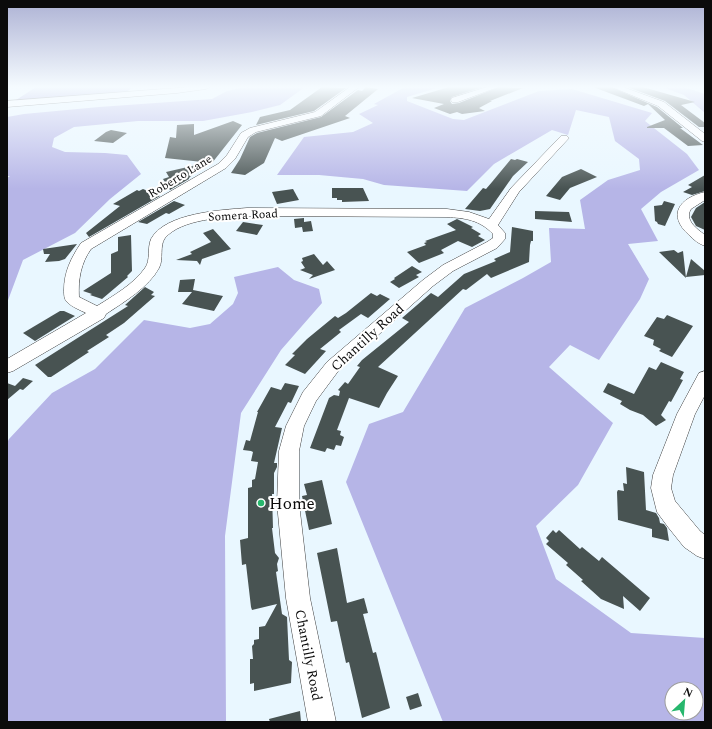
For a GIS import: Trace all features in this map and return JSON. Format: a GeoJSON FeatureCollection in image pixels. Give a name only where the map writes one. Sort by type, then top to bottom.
{"type":"FeatureCollection","features":[{"type":"Feature","properties":{"kind":"street","name":"Roberto Lane"},"geometry":{"type":"LineString","coordinates":[[99,314],[72,299],[70,283],[77,258],[86,246],[222,166],[231,157],[246,134],[253,130],[289,121]]}},
{"type":"Feature","properties":{"kind":"street"},"geometry":{"type":"LineString","coordinates":[[682,121],[705,139]]}},
{"type":"Feature","properties":{"kind":"street"},"geometry":{"type":"LineString","coordinates":[[492,224],[515,190],[560,144],[564,138]]}},
{"type":"Feature","properties":{"kind":"street"},"geometry":{"type":"LineString","coordinates":[[705,195],[686,206],[682,215],[683,220],[705,242]]}},
{"type":"Feature","properties":{"kind":"street","name":"Somera Road"},"geometry":{"type":"LineString","coordinates":[[7,367],[99,314],[151,270],[155,257],[155,246],[161,235],[172,227],[197,218],[217,214],[247,212],[447,213],[464,214],[477,217],[492,224]]}},
{"type":"Feature","properties":{"kind":"street","name":"Chantilly Road"},"geometry":{"type":"LineString","coordinates":[[322,722],[298,598],[288,503],[289,452],[295,426],[309,397],[333,366],[428,283],[448,268],[492,245],[499,239],[499,233],[492,224]]}},
{"type":"Feature","properties":{"kind":"street"},"geometry":{"type":"LineString","coordinates":[[705,378],[686,414],[663,475],[661,488],[665,505],[676,520],[692,539],[705,548]]}},
{"type":"Feature","properties":{"kind":"shaded area"},"geometry":{"type":"Polygon","coordinates":[[[7,121],[138,121],[74,127],[54,138],[52,147],[65,152],[127,155],[141,174],[110,199],[75,233],[23,260],[7,303],[7,178],[10,176],[7,176],[7,121]]]}},
{"type":"Feature","properties":{"kind":"shaded area"},"geometry":{"type":"Polygon","coordinates":[[[370,121],[572,121],[568,135],[552,130],[494,164],[467,191],[384,185],[363,179],[319,175],[277,175],[304,137],[353,132],[373,123],[370,121]]]}},
{"type":"Feature","properties":{"kind":"shaded area"},"geometry":{"type":"Polygon","coordinates":[[[610,121],[645,121],[687,154],[699,170],[661,192],[641,209],[658,241],[628,244],[649,279],[640,299],[599,360],[570,345],[549,367],[613,423],[578,485],[536,526],[556,579],[631,633],[705,638],[705,722],[443,722],[346,482],[369,424],[403,412],[465,308],[551,262],[549,228],[585,229],[580,200],[608,180],[640,170],[639,159],[615,141],[610,121]]]}},
{"type":"Feature","properties":{"kind":"shaded area"},"geometry":{"type":"Polygon","coordinates":[[[278,267],[294,280],[319,289],[322,303],[281,350],[241,413],[225,536],[226,722],[7,722],[7,443],[9,439],[52,393],[95,369],[144,320],[190,328],[210,324],[233,304],[238,293],[234,277],[278,267]]]}},
{"type":"Feature","properties":{"kind":"building"},"geometry":{"type":"Polygon","coordinates":[[[233,121],[242,125],[212,163],[165,158],[170,137],[176,138],[177,125],[194,124],[194,135],[233,121]]]}},
{"type":"Feature","properties":{"kind":"building"},"geometry":{"type":"Polygon","coordinates":[[[258,121],[272,121],[256,125],[258,121]]]}},
{"type":"Feature","properties":{"kind":"building"},"geometry":{"type":"Polygon","coordinates":[[[305,121],[341,121],[282,141],[275,138],[264,163],[245,175],[231,173],[240,159],[250,137],[257,133],[305,121]]]}},
{"type":"Feature","properties":{"kind":"building"},"geometry":{"type":"Polygon","coordinates":[[[662,121],[674,121],[683,128],[680,128],[703,145],[688,146],[664,128],[647,127],[662,121]]]}},
{"type":"Feature","properties":{"kind":"building"},"geometry":{"type":"Polygon","coordinates":[[[691,121],[702,121],[705,123],[705,127],[699,127],[691,121]]]}},
{"type":"Feature","properties":{"kind":"building"},"geometry":{"type":"Polygon","coordinates":[[[111,130],[127,133],[113,143],[94,141],[106,132],[111,130]]]}},
{"type":"Feature","properties":{"kind":"building"},"geometry":{"type":"Polygon","coordinates":[[[511,159],[528,162],[513,176],[490,209],[480,211],[465,209],[483,188],[486,189],[511,159]]]}},
{"type":"Feature","properties":{"kind":"building"},"geometry":{"type":"Polygon","coordinates":[[[205,163],[189,179],[170,190],[163,179],[169,177],[166,172],[205,163]]]}},
{"type":"Feature","properties":{"kind":"building"},"geometry":{"type":"Polygon","coordinates":[[[581,169],[597,177],[570,188],[560,200],[546,196],[562,177],[581,169]]]}},
{"type":"Feature","properties":{"kind":"building"},"geometry":{"type":"Polygon","coordinates":[[[705,175],[705,191],[692,195],[683,192],[692,187],[688,185],[705,175]]]}},
{"type":"Feature","properties":{"kind":"building"},"geometry":{"type":"Polygon","coordinates":[[[332,188],[363,188],[369,201],[342,202],[342,200],[337,200],[337,198],[332,198],[332,188]]]}},
{"type":"Feature","properties":{"kind":"building"},"geometry":{"type":"Polygon","coordinates":[[[143,189],[160,196],[89,237],[86,233],[120,206],[113,204],[137,190],[139,191],[143,189]]]}},
{"type":"Feature","properties":{"kind":"building"},"geometry":{"type":"Polygon","coordinates":[[[293,189],[299,200],[277,204],[272,192],[293,189]]]}},
{"type":"Feature","properties":{"kind":"building"},"geometry":{"type":"Polygon","coordinates":[[[174,201],[185,205],[169,214],[166,213],[147,224],[138,222],[174,201]]]}},
{"type":"Feature","properties":{"kind":"building"},"geometry":{"type":"Polygon","coordinates":[[[664,201],[675,204],[665,226],[658,224],[655,221],[654,206],[662,205],[664,201]]]}},
{"type":"Feature","properties":{"kind":"building"},"geometry":{"type":"Polygon","coordinates":[[[705,202],[705,230],[696,226],[691,217],[696,208],[705,202]]]}},
{"type":"Feature","properties":{"kind":"building"},"geometry":{"type":"Polygon","coordinates":[[[535,211],[569,212],[572,222],[535,219],[535,211]]]}},
{"type":"Feature","properties":{"kind":"building"},"geometry":{"type":"Polygon","coordinates":[[[304,218],[304,222],[311,221],[313,231],[303,232],[302,227],[295,228],[294,219],[304,218]]]}},
{"type":"Feature","properties":{"kind":"building"},"geometry":{"type":"Polygon","coordinates":[[[457,219],[473,227],[471,228],[481,234],[478,236],[485,240],[472,247],[458,241],[441,250],[444,253],[419,263],[407,252],[426,245],[424,243],[427,242],[425,241],[456,230],[447,224],[457,219]]]}},
{"type":"Feature","properties":{"kind":"building"},"geometry":{"type":"Polygon","coordinates":[[[243,222],[263,225],[257,235],[236,231],[243,222]]]}},
{"type":"Feature","properties":{"kind":"building"},"geometry":{"type":"Polygon","coordinates":[[[512,227],[533,231],[533,241],[531,241],[530,245],[529,262],[491,278],[487,274],[466,290],[463,289],[378,367],[398,376],[379,408],[349,398],[337,430],[341,431],[340,435],[344,437],[341,446],[336,445],[334,450],[327,448],[325,452],[310,448],[329,398],[334,395],[339,396],[340,391],[338,390],[345,382],[348,384],[360,367],[357,366],[362,360],[409,322],[402,318],[431,293],[438,297],[464,274],[496,261],[494,259],[510,252],[512,227]]]}},
{"type":"Feature","properties":{"kind":"building"},"geometry":{"type":"Polygon","coordinates":[[[213,229],[231,249],[202,259],[200,265],[197,261],[176,260],[192,254],[190,252],[211,242],[203,233],[213,229]]]}},
{"type":"Feature","properties":{"kind":"building"},"geometry":{"type":"Polygon","coordinates":[[[131,235],[132,271],[127,276],[128,277],[102,299],[83,291],[111,273],[111,254],[118,251],[118,237],[131,235]]]}},
{"type":"Feature","properties":{"kind":"building"},"geometry":{"type":"Polygon","coordinates":[[[77,244],[65,259],[45,262],[50,254],[44,254],[43,249],[77,244]]]}},
{"type":"Feature","properties":{"kind":"building"},"geometry":{"type":"Polygon","coordinates":[[[674,250],[678,253],[683,251],[686,278],[659,252],[674,250]]]}},
{"type":"Feature","properties":{"kind":"building"},"geometry":{"type":"Polygon","coordinates":[[[314,254],[323,265],[327,261],[335,270],[309,279],[313,275],[300,270],[305,268],[301,262],[303,261],[302,258],[314,254]]]}},
{"type":"Feature","properties":{"kind":"building"},"geometry":{"type":"Polygon","coordinates":[[[691,259],[705,271],[705,275],[686,277],[691,259]]]}},
{"type":"Feature","properties":{"kind":"building"},"geometry":{"type":"Polygon","coordinates":[[[412,266],[422,272],[416,275],[419,277],[399,288],[390,282],[395,279],[394,278],[412,266]]]}},
{"type":"Feature","properties":{"kind":"building"},"geometry":{"type":"Polygon","coordinates":[[[195,279],[193,290],[223,296],[214,311],[182,304],[192,292],[178,292],[180,280],[195,279]]]}},
{"type":"Feature","properties":{"kind":"building"},"geometry":{"type":"Polygon","coordinates":[[[145,287],[154,292],[151,295],[155,296],[124,323],[106,335],[109,337],[87,351],[89,352],[51,377],[48,377],[35,365],[128,306],[125,305],[145,287]]]}},
{"type":"Feature","properties":{"kind":"building"},"geometry":{"type":"Polygon","coordinates":[[[371,293],[377,296],[380,294],[390,299],[368,318],[361,314],[339,330],[341,332],[320,349],[326,351],[305,374],[285,365],[295,355],[292,354],[307,339],[335,316],[338,318],[346,313],[371,293]]]}},
{"type":"Feature","properties":{"kind":"building"},"geometry":{"type":"Polygon","coordinates":[[[60,311],[64,311],[75,316],[35,341],[23,333],[60,311]]]}},
{"type":"Feature","properties":{"kind":"building"},"geometry":{"type":"Polygon","coordinates":[[[667,315],[693,326],[672,357],[659,351],[661,349],[653,345],[654,340],[644,336],[657,317],[664,319],[667,315]]]}},
{"type":"Feature","properties":{"kind":"building"},"geometry":{"type":"Polygon","coordinates":[[[661,362],[684,372],[680,379],[683,380],[671,402],[669,401],[661,415],[666,420],[656,426],[643,415],[620,404],[622,401],[603,392],[608,383],[634,394],[649,367],[656,370],[661,362]]]}},
{"type":"Feature","properties":{"kind":"building"},"geometry":{"type":"Polygon","coordinates":[[[23,378],[33,381],[23,390],[20,389],[7,400],[7,383],[15,386],[23,378]]]}},
{"type":"Feature","properties":{"kind":"building"},"geometry":{"type":"Polygon","coordinates":[[[285,383],[299,386],[291,403],[288,402],[275,427],[282,428],[274,463],[277,463],[277,467],[274,473],[274,494],[272,494],[272,528],[275,553],[279,558],[277,564],[278,571],[276,572],[282,614],[287,617],[289,660],[292,662],[291,683],[254,691],[254,683],[250,684],[250,659],[253,659],[252,646],[254,644],[254,640],[259,639],[259,627],[265,626],[277,604],[252,610],[251,607],[246,564],[242,565],[240,540],[248,538],[248,488],[252,487],[252,480],[255,479],[258,462],[251,461],[253,452],[243,450],[246,440],[250,441],[257,412],[271,387],[281,390],[285,383]]]}},
{"type":"Feature","properties":{"kind":"building"},"geometry":{"type":"Polygon","coordinates":[[[626,467],[644,472],[646,510],[656,513],[660,523],[664,524],[667,528],[669,541],[652,537],[652,529],[618,520],[617,492],[618,490],[624,491],[623,483],[627,484],[626,467]]]}},
{"type":"Feature","properties":{"kind":"building"},"geometry":{"type":"Polygon","coordinates":[[[322,480],[332,524],[309,530],[302,496],[307,495],[304,484],[322,480]]]}},
{"type":"Feature","properties":{"kind":"building"},"geometry":{"type":"Polygon","coordinates":[[[553,530],[556,533],[559,530],[580,549],[582,547],[599,561],[602,557],[650,598],[640,611],[623,596],[624,609],[601,599],[581,581],[583,580],[566,565],[568,563],[546,544],[549,541],[546,538],[553,530]]]}},
{"type":"Feature","properties":{"kind":"building"},"geometry":{"type":"Polygon","coordinates":[[[337,548],[347,603],[364,598],[368,613],[363,614],[373,653],[376,652],[390,708],[362,718],[349,662],[346,663],[337,621],[331,622],[317,553],[337,548]]]}},
{"type":"Feature","properties":{"kind":"building"},"geometry":{"type":"Polygon","coordinates":[[[418,693],[422,706],[410,710],[406,697],[418,693]]]}},
{"type":"Feature","properties":{"kind":"building"},"geometry":{"type":"Polygon","coordinates":[[[300,711],[301,722],[270,722],[269,719],[300,711]]]}},
{"type":"Feature","properties":{"kind":"place","name":"Home"},"geometry":{"type":"Point","coordinates":[261,503]}}]}
